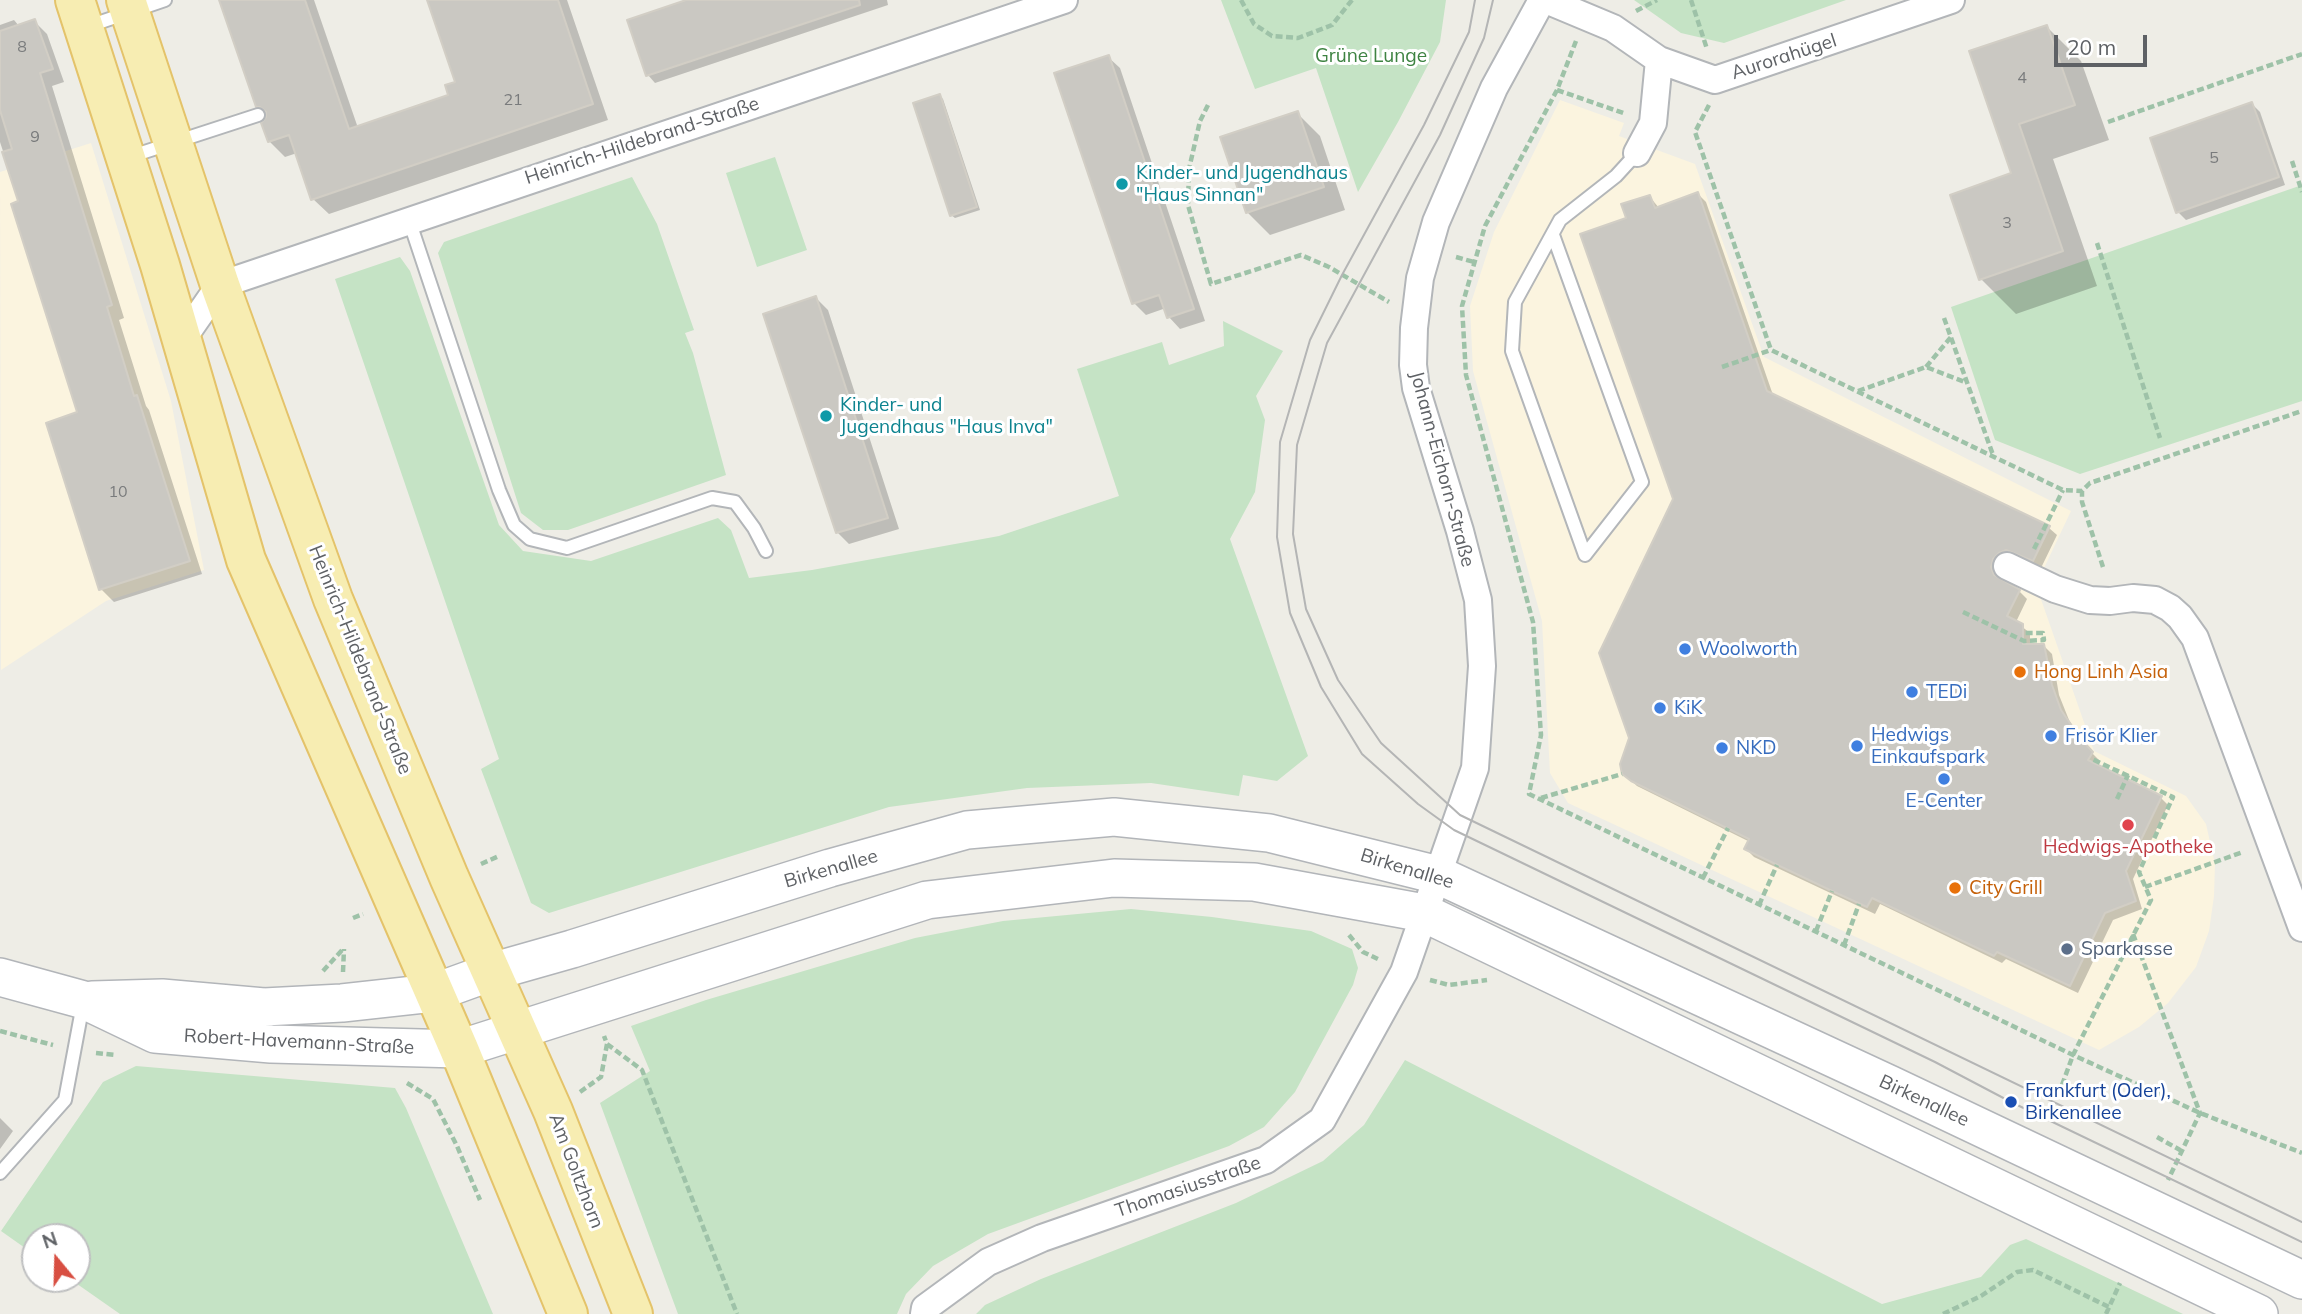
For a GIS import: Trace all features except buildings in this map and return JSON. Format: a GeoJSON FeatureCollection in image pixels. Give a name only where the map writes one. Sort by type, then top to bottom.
{"type":"FeatureCollection","features":[{"type":"Feature","properties":{"kind":"main road","name":"Heinrich-Hildebrand-Straße"},"geometry":{"type":"LineString","coordinates":[[140,4],[173,143],[220,285],[333,599],[491,972],[518,1029]]}},
{"type":"Feature","properties":{"kind":"main road"},"geometry":{"type":"LineString","coordinates":[[79,14],[126,159],[246,560],[459,1049],[568,1314]]}},
{"type":"Feature","properties":{"kind":"main road","name":"Am Goltzhorn"},"geometry":{"type":"LineString","coordinates":[[518,1029],[633,1314]]}},
{"type":"Feature","properties":{"kind":"street","name":"Heinrich-Hildebrand-Straße"},"geometry":{"type":"LineString","coordinates":[[220,285],[1064,0]]}},
{"type":"Feature","properties":{"kind":"street","name":"Aurorahügel"},"geometry":{"type":"LineString","coordinates":[[1544,0],[1613,28],[1659,60],[1715,80],[1951,0]]}},
{"type":"Feature","properties":{"kind":"street","name":"Johann-Eichorn-Straße"},"geometry":{"type":"LineString","coordinates":[[1424,913],[1475,768],[1482,666],[1478,600],[1416,388],[1413,365],[1414,328],[1420,278],[1436,222],[1494,88],[1544,0]]}},
{"type":"Feature","properties":{"kind":"street"},"geometry":{"type":"LineString","coordinates":[[1637,153],[1653,123],[1659,60]]}},
{"type":"Feature","properties":{"kind":"street"},"geometry":{"type":"LineString","coordinates":[[181,341],[220,285]]}},
{"type":"Feature","properties":{"kind":"street"},"geometry":{"type":"LineString","coordinates":[[2007,566],[2055,589],[2090,600],[2110,601],[2133,597],[2155,600],[2180,617],[2195,638],[2302,928]]}},
{"type":"Feature","properties":{"kind":"street","name":"Birkenallee"},"geometry":{"type":"LineString","coordinates":[[491,972],[830,868],[967,830],[1114,817],[1269,833],[1438,875],[2302,1280]]}},
{"type":"Feature","properties":{"kind":"street","name":"Birkenallee"},"geometry":{"type":"LineString","coordinates":[[518,1029],[927,900],[1114,878],[1254,882],[1424,913],[2259,1314]]}},
{"type":"Feature","properties":{"kind":"street","name":"Thomasiusstraße"},"geometry":{"type":"LineString","coordinates":[[924,1314],[925,1308],[988,1262],[1042,1238],[1266,1160],[1322,1119],[1404,972],[1424,913]]}},
{"type":"Feature","properties":{"kind":"street","name":"Robert-Havemann-Straße"},"geometry":{"type":"LineString","coordinates":[[84,1000],[162,998],[264,1007],[342,1003],[433,993],[491,972]]}},
{"type":"Feature","properties":{"kind":"street","name":"Robert-Havemann-Straße"},"geometry":{"type":"LineString","coordinates":[[0,977],[84,1000],[155,1034],[271,1044],[459,1049],[518,1029]]}},
{"type":"Feature","properties":{"kind":"lane"},"geometry":{"type":"LineString","coordinates":[[79,14],[140,4]]}},
{"type":"Feature","properties":{"kind":"lane"},"geometry":{"type":"LineString","coordinates":[[126,159],[258,115]]}},
{"type":"Feature","properties":{"kind":"lane"},"geometry":{"type":"LineString","coordinates":[[1553,235],[1642,482],[1585,555],[1512,351],[1515,302],[1560,220],[1616,176],[1637,153]]}},
{"type":"Feature","properties":{"kind":"lane"},"geometry":{"type":"LineString","coordinates":[[409,219],[499,490],[514,525],[530,539],[567,548],[712,498],[735,502],[754,528],[766,551]]}},
{"type":"Feature","properties":{"kind":"lane"},"geometry":{"type":"LineString","coordinates":[[0,1173],[65,1100],[84,1000]]}},
{"type":"Feature","properties":{"kind":"path"},"geometry":{"type":"LineString","coordinates":[[1241,0],[1254,24],[1272,37],[1298,38],[1332,25],[1352,0]]}},
{"type":"Feature","properties":{"kind":"path"},"geometry":{"type":"LineString","coordinates":[[1636,12],[1657,0]]}},
{"type":"Feature","properties":{"kind":"path"},"geometry":{"type":"LineString","coordinates":[[1691,0],[1700,24]]}},
{"type":"Feature","properties":{"kind":"path"},"geometry":{"type":"LineString","coordinates":[[1628,6],[1646,17]]}},
{"type":"Feature","properties":{"kind":"path"},"geometry":{"type":"LineString","coordinates":[[1697,45],[1717,52]]}},
{"type":"Feature","properties":{"kind":"path"},"geometry":{"type":"LineString","coordinates":[[2108,122],[2302,54]]}},
{"type":"Feature","properties":{"kind":"path"},"geometry":{"type":"LineString","coordinates":[[1715,80],[1709,106],[1695,132],[1772,351]]}},
{"type":"Feature","properties":{"kind":"path"},"geometry":{"type":"LineString","coordinates":[[1208,105],[1200,121],[1189,169],[1188,205],[1211,284],[1301,255],[1329,267]]}},
{"type":"Feature","properties":{"kind":"path"},"geometry":{"type":"LineString","coordinates":[[2292,160],[2302,192]]}},
{"type":"Feature","properties":{"kind":"path"},"geometry":{"type":"LineString","coordinates":[[2097,243],[2160,438]]}},
{"type":"Feature","properties":{"kind":"path"},"geometry":{"type":"LineString","coordinates":[[1944,318],[1993,455]]}},
{"type":"Feature","properties":{"kind":"path"},"geometry":{"type":"LineString","coordinates":[[1858,391],[1926,367],[1951,337]]}},
{"type":"Feature","properties":{"kind":"path"},"geometry":{"type":"LineString","coordinates":[[1722,367],[1772,351],[2063,490],[2082,491]]}},
{"type":"Feature","properties":{"kind":"path"},"geometry":{"type":"LineString","coordinates":[[1926,367],[1966,382]]}},
{"type":"Feature","properties":{"kind":"path"},"geometry":{"type":"LineString","coordinates":[[2103,567],[2082,502],[2082,491],[2090,483],[2302,411]]}},
{"type":"Feature","properties":{"kind":"path"},"geometry":{"type":"LineString","coordinates":[[2033,550],[2063,490]]}},
{"type":"Feature","properties":{"kind":"path"},"geometry":{"type":"LineString","coordinates":[[1963,612],[2024,640],[2044,640],[2043,633],[2024,633]]}},
{"type":"Feature","properties":{"kind":"path"},"geometry":{"type":"LineString","coordinates":[[2062,1085],[2073,1055],[2151,900],[2139,872],[2173,797],[2092,758]]}},
{"type":"Feature","properties":{"kind":"path"},"geometry":{"type":"LineString","coordinates":[[1540,799],[1622,774]]}},
{"type":"Feature","properties":{"kind":"path"},"geometry":{"type":"LineString","coordinates":[[2117,799],[2128,775]]}},
{"type":"Feature","properties":{"kind":"path"},"geometry":{"type":"LineString","coordinates":[[1529,794],[2073,1055],[2200,1112],[2302,1153]]}},
{"type":"Feature","properties":{"kind":"path"},"geometry":{"type":"LineString","coordinates":[[1703,878],[1728,828]]}},
{"type":"Feature","properties":{"kind":"path"},"geometry":{"type":"LineString","coordinates":[[2145,887],[2270,842]]}},
{"type":"Feature","properties":{"kind":"path"},"geometry":{"type":"LineString","coordinates":[[1759,905],[1777,865]]}},
{"type":"Feature","properties":{"kind":"path"},"geometry":{"type":"LineString","coordinates":[[1816,932],[1832,891]]}},
{"type":"Feature","properties":{"kind":"path"},"geometry":{"type":"LineString","coordinates":[[1844,946],[1859,904]]}},
{"type":"Feature","properties":{"kind":"path"},"geometry":{"type":"LineString","coordinates":[[1345,929],[1363,952],[1404,972],[1449,985],[1490,980]]}},
{"type":"Feature","properties":{"kind":"path"},"geometry":{"type":"LineString","coordinates":[[2133,934],[2200,1112],[2155,1210]]}},
{"type":"Feature","properties":{"kind":"path"},"geometry":{"type":"LineString","coordinates":[[0,1031],[75,1051],[99,1053]]}},
{"type":"Feature","properties":{"kind":"path"},"geometry":{"type":"LineString","coordinates":[[607,1044],[642,1070],[737,1314]]}},
{"type":"Feature","properties":{"kind":"path"},"geometry":{"type":"LineString","coordinates":[[401,1079],[433,1099],[483,1206]]}},
{"type":"Feature","properties":{"kind":"path"},"geometry":{"type":"LineString","coordinates":[[2157,1137],[2181,1151]]}},
{"type":"Feature","properties":{"kind":"path"},"geometry":{"type":"LineString","coordinates":[[1943,1314],[1981,1296],[2017,1272],[2032,1270],[2109,1307],[2106,1314]]}},
{"type":"Feature","properties":{"kind":"shaded area"},"geometry":{"type":"Polygon","coordinates":[[[1560,100],[1624,123],[1619,136],[1695,164],[1764,357],[2071,511],[2036,585],[2094,751],[2186,796],[2206,824],[2215,864],[2209,931],[2196,967],[2168,1003],[2139,1027],[2099,1050],[1568,803],[1550,773],[1542,621],[1473,371],[1470,306],[1494,232],[1560,100]]]}},
{"type":"Feature","properties":{"kind":"shaded area"},"geometry":{"type":"Polygon","coordinates":[[[91,143],[171,401],[204,570],[106,601],[1,670],[0,172],[91,143]]]}},
{"type":"Feature","properties":{"kind":"green space","name":"Grüne Lunge"},"geometry":{"type":"Polygon","coordinates":[[[1221,0],[1446,0],[1440,42],[1358,192],[1316,68],[1255,89],[1221,0]]]}},
{"type":"Feature","properties":{"kind":"green space"},"geometry":{"type":"Polygon","coordinates":[[[1634,0],[1846,0],[1724,43],[1681,33],[1634,0]]]}},
{"type":"Feature","properties":{"kind":"green space"},"geometry":{"type":"Polygon","coordinates":[[[775,157],[807,250],[757,267],[726,173],[775,157]]]}},
{"type":"Feature","properties":{"kind":"green space"},"geometry":{"type":"Polygon","coordinates":[[[632,177],[657,224],[694,330],[685,333],[693,353],[726,475],[568,530],[543,530],[521,513],[438,253],[444,242],[632,177]]]}},
{"type":"Feature","properties":{"kind":"green space"},"geometry":{"type":"Polygon","coordinates":[[[2302,185],[2302,401],[2080,474],[1995,440],[1951,307],[2302,185]]]}},
{"type":"Feature","properties":{"kind":"green space"},"geometry":{"type":"Polygon","coordinates":[[[400,257],[410,271],[499,525],[523,551],[591,561],[718,518],[731,530],[749,578],[812,570],[999,536],[1119,496],[1077,369],[1162,342],[1169,365],[1224,346],[1223,321],[1283,351],[1256,396],[1265,420],[1255,492],[1230,539],[1308,756],[1277,781],[1243,775],[1239,796],[1151,783],[1027,788],[889,807],[549,913],[531,903],[481,769],[499,759],[335,279],[400,257]]]}},
{"type":"Feature","properties":{"kind":"green space"},"geometry":{"type":"Polygon","coordinates":[[[1131,909],[1311,931],[1352,949],[1358,968],[1353,985],[1295,1092],[1264,1127],[1229,1146],[988,1234],[933,1266],[906,1294],[897,1314],[678,1314],[600,1103],[650,1071],[631,1026],[706,1000],[915,938],[1003,921],[1131,909]]]}},
{"type":"Feature","properties":{"kind":"green space"},"geometry":{"type":"Polygon","coordinates":[[[1405,1060],[1882,1304],[1981,1277],[2010,1245],[2026,1239],[2183,1314],[976,1314],[985,1305],[1041,1279],[1236,1203],[1323,1161],[1364,1125],[1405,1060]]]}},
{"type":"Feature","properties":{"kind":"green space"},"geometry":{"type":"Polygon","coordinates":[[[136,1066],[395,1088],[406,1108],[493,1314],[120,1314],[90,1293],[91,1223],[21,1223],[21,1245],[1,1231],[103,1082],[136,1066]]]}},
{"type":"Feature","properties":{"kind":"tram line"},"geometry":{"type":"LineString","coordinates":[[1475,0],[1469,32],[1424,125],[1342,275],[1310,340],[1280,442],[1277,537],[1290,613],[1321,687],[1362,754],[1418,804],[1454,830],[2302,1242]]}},
{"type":"Feature","properties":{"kind":"tram line"},"geometry":{"type":"LineString","coordinates":[[1493,0],[1484,38],[1440,135],[1327,343],[1297,445],[1293,534],[1306,609],[1338,680],[1381,743],[1460,815],[2302,1222]]}},
{"type":"Feature","properties":{"kind":"place","name":"Kinder- und Jugendhaus \"Haus Sinnan\""},"geometry":{"type":"Point","coordinates":[1122,184]}},
{"type":"Feature","properties":{"kind":"place","name":"Kinder- und Jugendhaus \"Haus Inva\""},"geometry":{"type":"Point","coordinates":[826,416]}},
{"type":"Feature","properties":{"kind":"place","name":"Woolworth"},"geometry":{"type":"Point","coordinates":[1685,649]}},
{"type":"Feature","properties":{"kind":"place","name":"Hong Linh Asia"},"geometry":{"type":"Point","coordinates":[2020,672]}},
{"type":"Feature","properties":{"kind":"place","name":"TEDi"},"geometry":{"type":"Point","coordinates":[1912,692]}},
{"type":"Feature","properties":{"kind":"place","name":"KiK"},"geometry":{"type":"Point","coordinates":[1660,708]}},
{"type":"Feature","properties":{"kind":"place","name":"Frisör Klier"},"geometry":{"type":"Point","coordinates":[2051,736]}},
{"type":"Feature","properties":{"kind":"place","name":"Hedwigs Einkaufspark"},"geometry":{"type":"Point","coordinates":[1857,746]}},
{"type":"Feature","properties":{"kind":"place","name":"NKD"},"geometry":{"type":"Point","coordinates":[1722,748]}},
{"type":"Feature","properties":{"kind":"place","name":"E-Center"},"geometry":{"type":"Point","coordinates":[1944,779]}},
{"type":"Feature","properties":{"kind":"place","name":"Hedwigs-Apotheke"},"geometry":{"type":"Point","coordinates":[2128,825]}},
{"type":"Feature","properties":{"kind":"place","name":"City Grill"},"geometry":{"type":"Point","coordinates":[1955,888]}},
{"type":"Feature","properties":{"kind":"place","name":"Sparkasse"},"geometry":{"type":"Point","coordinates":[2067,949]}},
{"type":"Feature","properties":{"kind":"place","name":"Frankfurt (Oder), Birkenallee"},"geometry":{"type":"Point","coordinates":[2011,1102]}}]}
